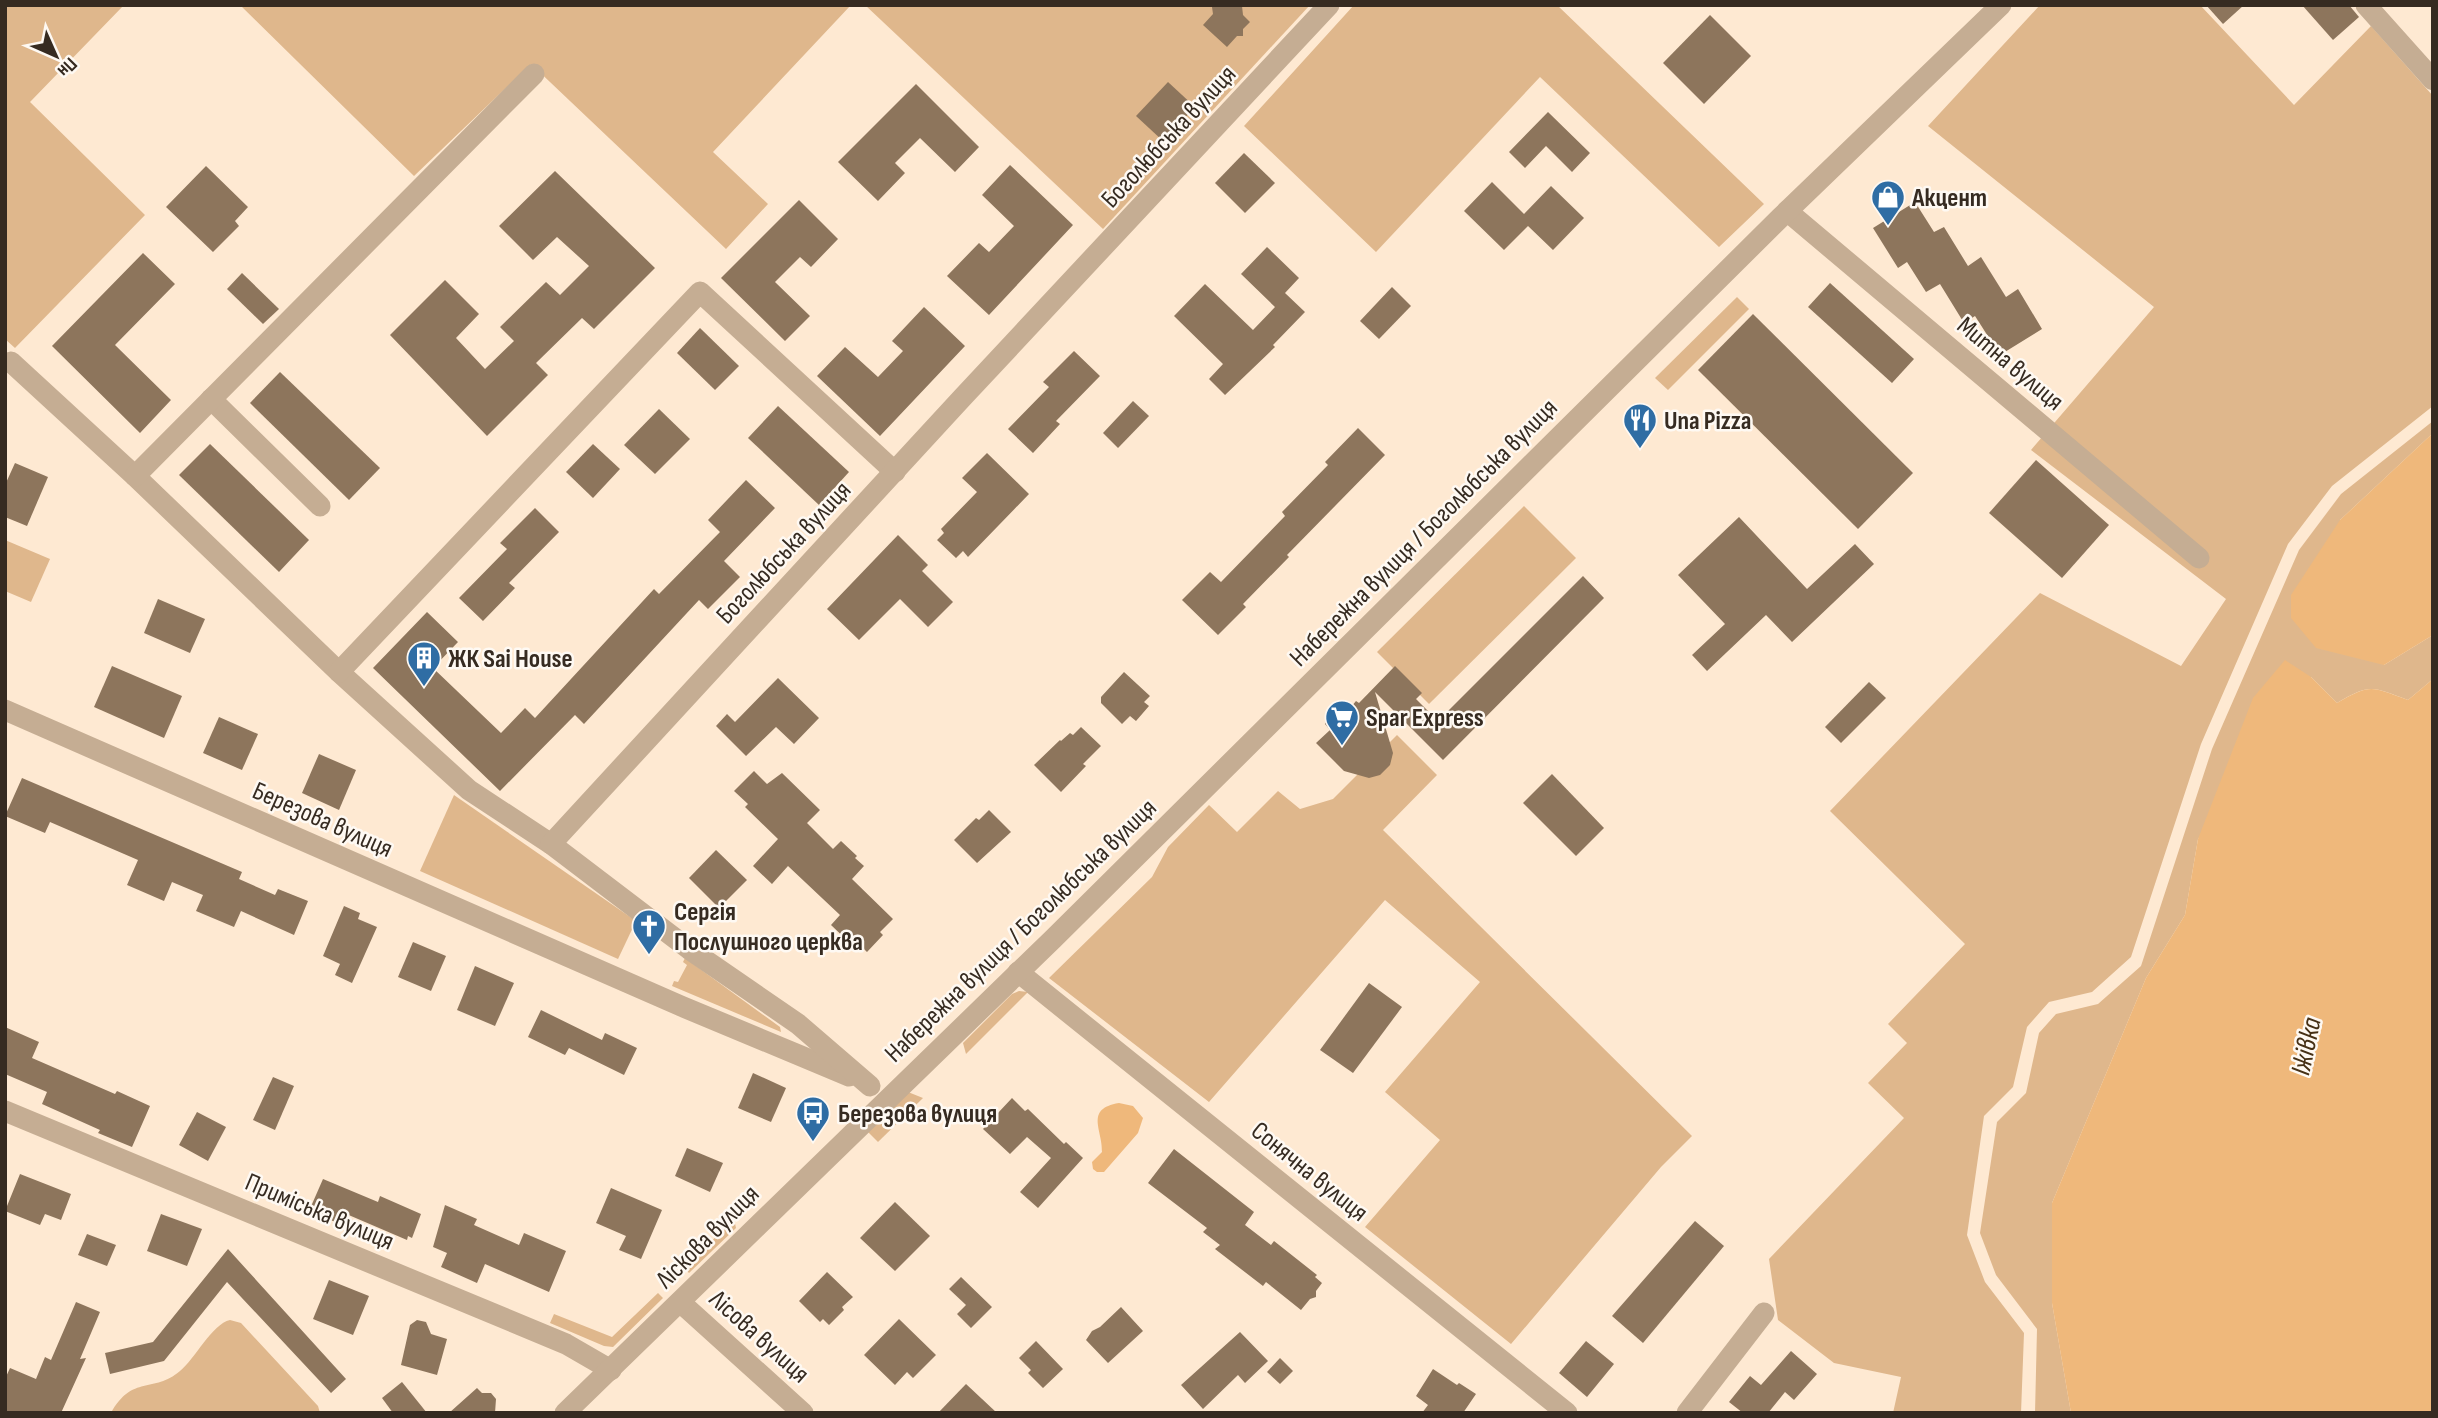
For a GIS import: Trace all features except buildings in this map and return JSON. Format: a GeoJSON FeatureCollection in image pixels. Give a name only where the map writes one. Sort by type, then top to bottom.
{"type":"FeatureCollection","features":[{"type":"Feature","properties":{"kind":"street","name":"Боголюбська вулиця"},"geometry":{"type":"LineString","coordinates":[[551,845],[1329,5]]}},
{"type":"Feature","properties":{"kind":"street","name":"Набережна вулиця / Боголюбська вулиця"},"geometry":{"type":"LineString","coordinates":[[878,1092],[1018,972],[1787,211],[2001,5]]}},
{"type":"Feature","properties":{"kind":"street"},"geometry":{"type":"LineString","coordinates":[[2367,5],[2433,80]]}},
{"type":"Feature","properties":{"kind":"street"},"geometry":{"type":"LineString","coordinates":[[135,476],[534,74]]}},
{"type":"Feature","properties":{"kind":"street","name":"Митна вулиця"},"geometry":{"type":"LineString","coordinates":[[1787,211],[2199,558]]}},
{"type":"Feature","properties":{"kind":"street"},"geometry":{"type":"LineString","coordinates":[[339,672],[700,292],[895,472]]}},
{"type":"Feature","properties":{"kind":"street"},"geometry":{"type":"LineString","coordinates":[[11,362],[135,476],[339,672],[469,790],[551,845],[689,949],[798,1024],[878,1092]]}},
{"type":"Feature","properties":{"kind":"street"},"geometry":{"type":"LineString","coordinates":[[211,399],[320,506]]}},
{"type":"Feature","properties":{"kind":"street","name":"Березова вулиця"},"geometry":{"type":"LineString","coordinates":[[5,710],[878,1092]]}},
{"type":"Feature","properties":{"kind":"street","name":"Сонячна вулиця"},"geometry":{"type":"LineString","coordinates":[[1018,972],[1567,1413]]}},
{"type":"Feature","properties":{"kind":"street","name":"Ліскова вулиця"},"geometry":{"type":"LineString","coordinates":[[565,1413],[680,1302],[878,1092]]}},
{"type":"Feature","properties":{"kind":"street","name":"Приміська вулиця"},"geometry":{"type":"LineString","coordinates":[[5,1111],[566,1344],[611,1370]]}},
{"type":"Feature","properties":{"kind":"street","name":"Лісова вулиця"},"geometry":{"type":"LineString","coordinates":[[680,1302],[803,1413]]}},
{"type":"Feature","properties":{"kind":"street"},"geometry":{"type":"LineString","coordinates":[[1686,1413],[1764,1313]]}},
{"type":"Feature","properties":{"kind":"shaded area"},"geometry":{"type":"Polygon","coordinates":[[[5,5],[124,5],[30,102],[145,215],[15,348],[5,339],[5,5]]]}},
{"type":"Feature","properties":{"kind":"shaded area"},"geometry":{"type":"Polygon","coordinates":[[[240,5],[851,5],[713,152],[768,204],[726,249],[531,64],[414,176],[240,5]]]}},
{"type":"Feature","properties":{"kind":"shaded area"},"geometry":{"type":"Polygon","coordinates":[[[865,5],[1310,5],[1103,229],[865,5]]]}},
{"type":"Feature","properties":{"kind":"shaded area"},"geometry":{"type":"Polygon","coordinates":[[[1354,5],[1557,5],[1764,204],[1719,247],[1540,77],[1376,252],[1244,126],[1354,5]]]}},
{"type":"Feature","properties":{"kind":"shaded area"},"geometry":{"type":"Polygon","coordinates":[[[2040,5],[2200,5],[2294,105],[2371,26],[2433,96],[2433,406],[2332,486],[2288,544],[2201,744],[2131,957],[2092,992],[2049,1002],[2027,1027],[2013,1087],[1984,1116],[1967,1235],[1985,1282],[2024,1333],[2021,1413],[1893,1413],[1901,1377],[1834,1363],[1778,1320],[1769,1259],[1904,1118],[1868,1083],[1907,1043],[1888,1024],[1965,944],[1830,811],[2040,593],[2181,666],[2226,599],[2031,450],[2154,307],[1928,126],[2040,5]]]}},
{"type":"Feature","properties":{"kind":"shaded area"},"geometry":{"type":"Polygon","coordinates":[[[1737,297],[1749,309],[1668,390],[1655,378],[1737,297]]]}},
{"type":"Feature","properties":{"kind":"shaded area"},"geometry":{"type":"Polygon","coordinates":[[[2433,421],[2433,433],[2340,520],[2384,665],[2433,635],[2433,679],[2408,700],[2372,689],[2357,692],[2337,703],[2311,677],[2198,839],[2185,915],[2146,978],[2052,1203],[2052,1303],[2071,1413],[2035,1413],[2037,1329],[1996,1275],[1980,1233],[1997,1122],[2026,1093],[2039,1033],[2056,1014],[2098,1004],[2141,966],[2212,749],[2299,550],[2341,494],[2433,421]]]}},
{"type":"Feature","properties":{"kind":"shaded area"},"geometry":{"type":"Polygon","coordinates":[[[1524,506],[1576,558],[1429,704],[1377,652],[1524,506]]]}},
{"type":"Feature","properties":{"kind":"shaded area"},"geometry":{"type":"Polygon","coordinates":[[[5,540],[50,559],[31,602],[5,591],[5,540]]]}},
{"type":"Feature","properties":{"kind":"shaded area"},"geometry":{"type":"Polygon","coordinates":[[[1397,735],[1437,775],[1383,830],[1692,1136],[1661,1167],[1511,1344],[1365,1227],[1440,1140],[1385,1092],[1480,982],[1385,900],[1209,1102],[1049,978],[1152,877],[1168,847],[1209,805],[1237,832],[1278,791],[1300,809],[1333,799],[1397,735]]]}},
{"type":"Feature","properties":{"kind":"shaded area"},"geometry":{"type":"Polygon","coordinates":[[[454,795],[636,921],[618,959],[420,871],[454,795]]]}},
{"type":"Feature","properties":{"kind":"shaded area"},"geometry":{"type":"Polygon","coordinates":[[[685,958],[780,1027],[781,1032],[672,986],[674,981],[678,982],[687,965],[683,962],[685,958]]]}},
{"type":"Feature","properties":{"kind":"shaded area"},"geometry":{"type":"Polygon","coordinates":[[[1019,991],[1028,992],[966,1054],[963,1043],[1012,994],[1019,991]]]}},
{"type":"Feature","properties":{"kind":"shaded area"},"geometry":{"type":"Polygon","coordinates":[[[908,1092],[923,1098],[878,1142],[868,1132],[908,1092]]]}},
{"type":"Feature","properties":{"kind":"shaded area"},"geometry":{"type":"Polygon","coordinates":[[[734,1219],[736,1228],[689,1273],[684,1268],[734,1219]]]}},
{"type":"Feature","properties":{"kind":"shaded area"},"geometry":{"type":"Polygon","coordinates":[[[658,1293],[663,1298],[613,1347],[604,1346],[550,1323],[554,1314],[612,1337],[658,1293]]]}},
{"type":"Feature","properties":{"kind":"shaded area"},"geometry":{"type":"Polygon","coordinates":[[[230,1320],[241,1323],[318,1406],[320,1413],[111,1413],[127,1393],[161,1382],[180,1371],[210,1335],[230,1320]]]}},
{"type":"Feature","properties":{"kind":"water"},"geometry":{"type":"Polygon","coordinates":[[[2433,433],[2433,635],[2384,665],[2316,648],[2291,618],[2291,595],[2340,520],[2433,433]]]}},
{"type":"Feature","properties":{"kind":"water","name":"Іжівка"},"geometry":{"type":"Polygon","coordinates":[[[2285,660],[2311,677],[2337,703],[2358,692],[2372,689],[2408,700],[2433,679],[2433,1413],[2071,1413],[2052,1303],[2052,1203],[2146,978],[2185,915],[2198,839],[2253,698],[2285,660]]]}},
{"type":"Feature","properties":{"kind":"water"},"geometry":{"type":"Polygon","coordinates":[[[1119,1103],[1133,1106],[1143,1118],[1138,1133],[1104,1172],[1097,1172],[1093,1169],[1092,1162],[1102,1152],[1099,1115],[1108,1106],[1119,1103]]]}},
{"type":"Feature","properties":{"kind":"place","name":"Акцент"},"geometry":{"type":"Point","coordinates":[1888,227]}},
{"type":"Feature","properties":{"kind":"place","name":"Una Pizza"},"geometry":{"type":"Point","coordinates":[1640,450]}},
{"type":"Feature","properties":{"kind":"place","name":"ЖК Sai House"},"geometry":{"type":"Point","coordinates":[424,688]}},
{"type":"Feature","properties":{"kind":"place","name":"Spar Express"},"geometry":{"type":"Point","coordinates":[1342,747]}},
{"type":"Feature","properties":{"kind":"place","name":"Сергія Послушного церква"},"geometry":{"type":"Point","coordinates":[649,956]}},
{"type":"Feature","properties":{"kind":"place","name":"Березова вулиця"},"geometry":{"type":"Point","coordinates":[813,1143]}}]}
